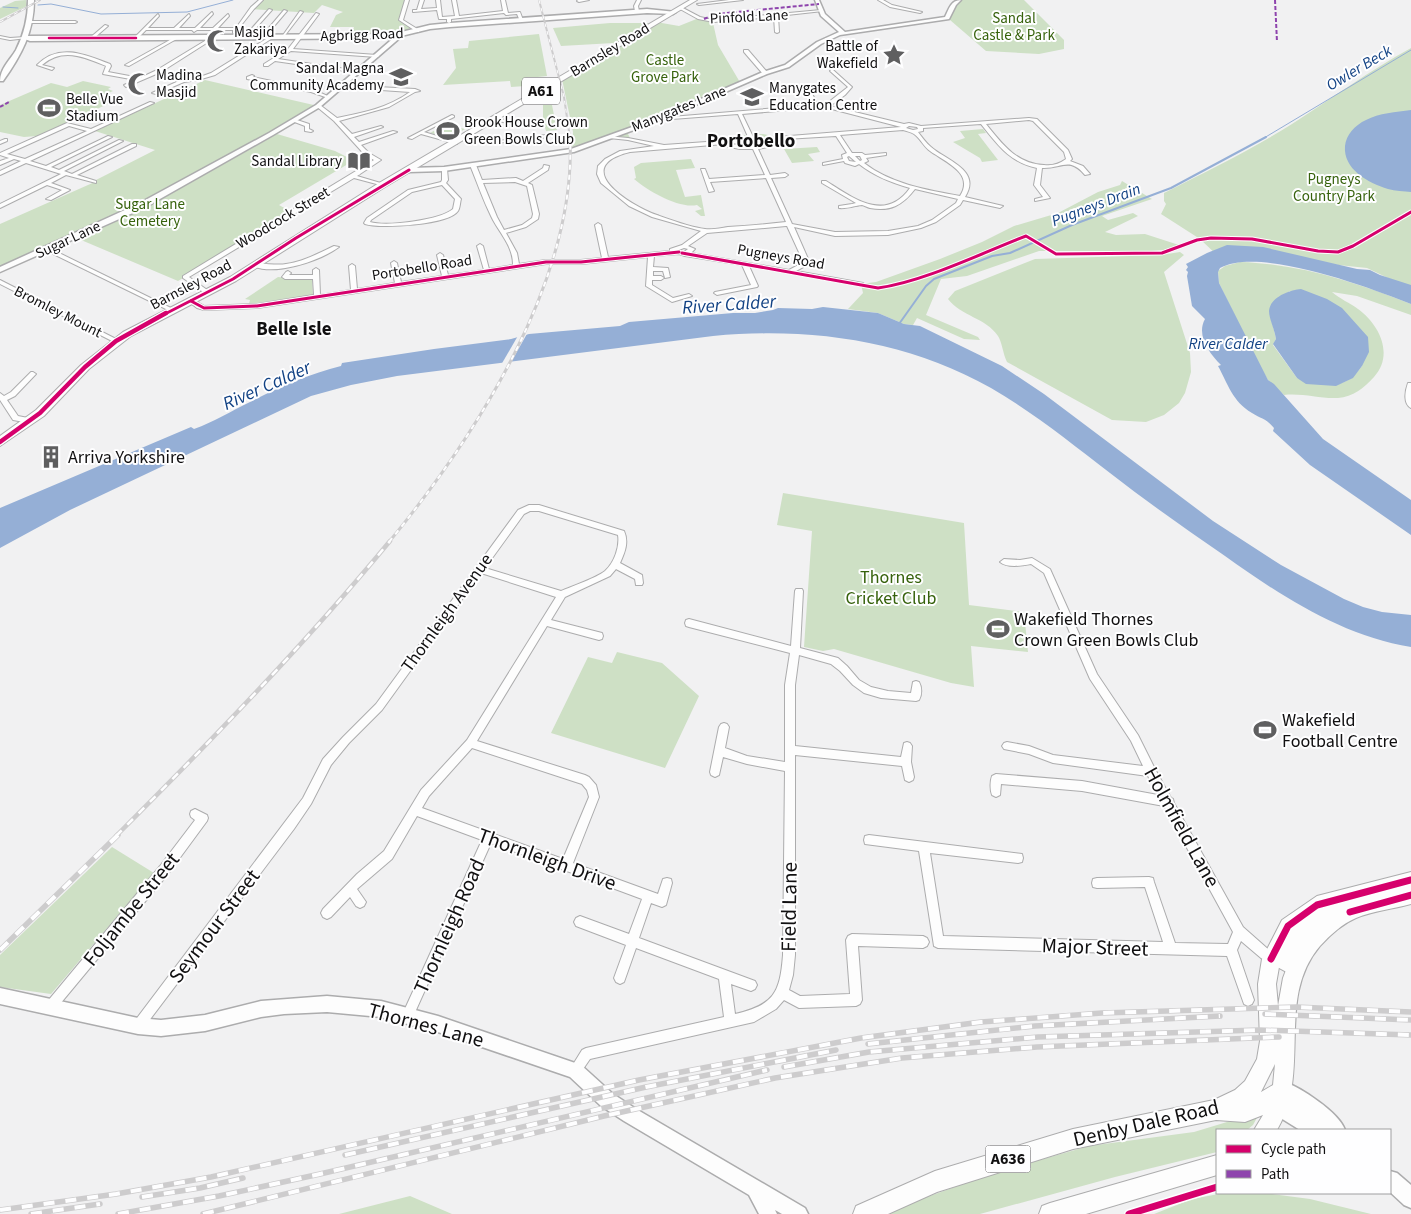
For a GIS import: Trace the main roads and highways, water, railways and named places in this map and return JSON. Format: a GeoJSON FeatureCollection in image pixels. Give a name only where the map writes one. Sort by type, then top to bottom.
{"type":"FeatureCollection","features":[{"type":"Feature","properties":{"kind":"highway"},"geometry":{"type":"LineString","coordinates":[[0,80],[22,46],[30,22],[31,0]]}},
{"type":"Feature","properties":{"kind":"main road","name":"Barnsley Road"},"geometry":{"type":"LineString","coordinates":[[0,442],[30,421],[54,400],[85,367],[116,342],[172,310],[208,293],[382,185],[496,119],[673,12],[696,2]]}},
{"type":"Feature","properties":{"kind":"main road","name":"Agbrigg Road"},"geometry":{"type":"LineString","coordinates":[[26,35],[34,38],[399,36],[449,21],[521,20],[637,11],[673,12]]}},
{"type":"Feature","properties":{"kind":"main road","name":"Agbrigg Road"},"geometry":{"type":"LineString","coordinates":[[26,35],[30,39],[49,38]]}},
{"type":"Feature","properties":{"kind":"main road"},"geometry":{"type":"LineString","coordinates":[[22,46],[49,38]]}},
{"type":"Feature","properties":{"kind":"main road","name":"Denby Dale Road"},"geometry":{"type":"LineString","coordinates":[[864,1214],[935,1182],[1073,1139],[1216,1110],[1242,1097],[1252,1088],[1267,1060],[1270,1040],[1268,984],[1271,959],[1288,926],[1317,905],[1411,880]]}},
{"type":"Feature","properties":{"kind":"main road"},"geometry":{"type":"LineString","coordinates":[[1265,1129],[1273,1118],[1277,1097],[1288,997],[1296,971],[1311,942],[1341,917],[1350,912],[1411,896]]}},
{"type":"Feature","properties":{"kind":"main road"},"geometry":{"type":"LineString","coordinates":[[1271,959],[1280,959],[1286,955],[1295,941],[1308,928],[1322,920],[1341,917]]}},
{"type":"Feature","properties":{"kind":"main road"},"geometry":{"type":"LineString","coordinates":[[1260,1076],[1277,1097],[1316,1129]]}},
{"type":"Feature","properties":{"kind":"main road"},"geometry":{"type":"LineString","coordinates":[[1277,1097],[1318,1113],[1335,1129]]}},
{"type":"Feature","properties":{"kind":"main road","name":"A636"},"geometry":{"type":"LineString","coordinates":[[1216,1110],[1249,1111],[1277,1097]]}},
{"type":"Feature","properties":{"kind":"main road"},"geometry":{"type":"LineString","coordinates":[[1050,1214],[1216,1165]]}},
{"type":"Feature","properties":{"kind":"main road"},"geometry":{"type":"LineString","coordinates":[[1391,1181],[1411,1198]]}},
{"type":"Feature","properties":{"kind":"water"},"geometry":{"type":"Polygon","coordinates":[[[1411,110],[1411,192],[1391,190],[1373,183],[1358,174],[1348,162],[1345,154],[1347,138],[1352,131],[1362,122],[1376,116],[1411,110]]]}},
{"type":"Feature","properties":{"kind":"water","name":"River Calder"},"geometry":{"type":"Polygon","coordinates":[[[1227,245],[1263,247],[1357,269],[1370,270],[1411,285],[1411,304],[1344,280],[1287,266],[1261,262],[1238,263],[1220,268],[1218,272],[1219,283],[1268,380],[1274,384],[1323,439],[1411,500],[1411,535],[1310,465],[1273,431],[1274,428],[1266,420],[1245,408],[1231,392],[1218,366],[1221,365],[1205,343],[1202,331],[1205,319],[1192,306],[1188,272],[1186,270],[1188,267],[1186,264],[1227,245]]]}},
{"type":"Feature","properties":{"kind":"water"},"geometry":{"type":"Polygon","coordinates":[[[1301,289],[1327,299],[1342,308],[1368,337],[1369,352],[1362,366],[1353,378],[1336,386],[1306,384],[1297,378],[1273,344],[1276,339],[1269,314],[1270,306],[1281,295],[1301,289]]]}},
{"type":"Feature","properties":{"kind":"water","name":"River Calder"},"geometry":{"type":"Polygon","coordinates":[[[823,307],[878,313],[904,324],[920,326],[1002,366],[1044,394],[1213,521],[1281,565],[1344,599],[1363,607],[1382,612],[1411,615],[1411,647],[1385,642],[1337,624],[1268,586],[1181,526],[1037,418],[991,388],[925,358],[891,348],[821,336],[749,334],[713,336],[397,376],[351,385],[311,396],[70,510],[0,548],[0,508],[191,427],[194,429],[272,391],[306,377],[341,366],[342,363],[511,339],[529,334],[620,326],[629,322],[733,313],[755,313],[778,308],[812,309],[823,307]]]}},
{"type":"Feature","properties":{"kind":"waterway"},"geometry":{"type":"LineString","coordinates":[[38,5],[51,4],[101,14],[187,12],[233,0]]}},
{"type":"Feature","properties":{"kind":"waterway"},"geometry":{"type":"LineString","coordinates":[[3,7],[18,8]]}},
{"type":"Feature","properties":{"kind":"waterway","name":"Owler Beck"},"geometry":{"type":"LineString","coordinates":[[1264,138],[1411,50]]}},
{"type":"Feature","properties":{"kind":"waterway","name":"Pugneys Drain"},"geometry":{"type":"LineString","coordinates":[[899,324],[926,286],[934,279],[992,256],[1010,253],[1072,225],[1171,188],[1266,137]]}},
{"type":"Feature","properties":{"kind":"railway"},"geometry":{"type":"LineString","coordinates":[[0,22],[40,0]]}},
{"type":"Feature","properties":{"kind":"railway"},"geometry":{"type":"LineString","coordinates":[[539,0],[564,97],[570,138]]}},
{"type":"Feature","properties":{"kind":"railway"},"geometry":{"type":"LineString","coordinates":[[389,542],[455,454],[486,405],[515,353],[539,300],[557,245],[568,191],[570,138]]}},
{"type":"Feature","properties":{"kind":"railway"},"geometry":{"type":"LineString","coordinates":[[116,836],[256,692],[324,618],[390,541]]}},
{"type":"Feature","properties":{"kind":"railway"},"geometry":{"type":"LineString","coordinates":[[0,950],[118,835]]}},
{"type":"Feature","properties":{"kind":"railway"},"geometry":{"type":"LineString","coordinates":[[0,1210],[116,1194],[211,1177],[639,1080],[861,1038],[981,1022],[1102,1013],[1296,1007],[1411,1012]]}},
{"type":"Feature","properties":{"kind":"railway"},"geometry":{"type":"LineString","coordinates":[[1265,1014],[1411,1020]]}},
{"type":"Feature","properties":{"kind":"railway"},"geometry":{"type":"LineString","coordinates":[[868,1044],[1035,1026],[1220,1016]]}},
{"type":"Feature","properties":{"kind":"railway"},"geometry":{"type":"LineString","coordinates":[[784,1067],[869,1052],[1038,1037],[1259,1030],[1411,1035]]}},
{"type":"Feature","properties":{"kind":"railway"},"geometry":{"type":"LineString","coordinates":[[203,1214],[604,1116],[775,1078],[902,1058],[1037,1047],[1279,1037]]}},
{"type":"Feature","properties":{"kind":"railway"},"geometry":{"type":"LineString","coordinates":[[345,1155],[646,1087],[836,1050]]}},
{"type":"Feature","properties":{"kind":"railway"},"geometry":{"type":"LineString","coordinates":[[118,1214],[219,1196],[320,1174],[767,1070]]}},
{"type":"Feature","properties":{"kind":"railway"},"geometry":{"type":"LineString","coordinates":[[142,1197],[200,1188],[243,1178]]}},
{"type":"Feature","properties":{"kind":"railway"},"geometry":{"type":"LineString","coordinates":[[31,1214],[100,1204]]}},
{"type":"Feature","properties":{"kind":"place","name":"Masjid Zakariya"},"geometry":{"type":"Point","coordinates":[218,41]}},
{"type":"Feature","properties":{"kind":"place","name":"Battle of Wakefield"},"geometry":{"type":"Point","coordinates":[894,55]}},
{"type":"Feature","properties":{"kind":"place","name":"Sandal Magna Community Academy"},"geometry":{"type":"Point","coordinates":[401,77]}},
{"type":"Feature","properties":{"kind":"place","name":"Madina Masjid"},"geometry":{"type":"Point","coordinates":[139,84]}},
{"type":"Feature","properties":{"kind":"place","name":"Manygates Education Centre"},"geometry":{"type":"Point","coordinates":[752,97]}},
{"type":"Feature","properties":{"kind":"place","name":"Belle Vue Stadium"},"geometry":{"type":"Point","coordinates":[49,108]}},
{"type":"Feature","properties":{"kind":"place","name":"Brook House Crown Green Bowls Club"},"geometry":{"type":"Point","coordinates":[448,131]}},
{"type":"Feature","properties":{"kind":"place","name":"Sandal Library"},"geometry":{"type":"Point","coordinates":[359,161]}},
{"type":"Feature","properties":{"kind":"place","name":"Arriva Yorkshire"},"geometry":{"type":"Point","coordinates":[51,457]}},
{"type":"Feature","properties":{"kind":"place","name":"Wakefield Thornes Crown Green Bowls Club"},"geometry":{"type":"Point","coordinates":[998,629]}},
{"type":"Feature","properties":{"kind":"place","name":"Wakefield Football Centre"},"geometry":{"type":"Point","coordinates":[1265,730]}},
{"type":"Feature","properties":{"kind":"district","name":"Portobello"},"geometry":{"type":"Point","coordinates":[751,141]}},
{"type":"Feature","properties":{"kind":"district","name":"Belle Isle"},"geometry":{"type":"Point","coordinates":[294,329]}},
{"type":"Feature","properties":{"kind":"park label","name":"Sandal Castle & Park"},"geometry":{"type":"Point","coordinates":[1014,26]}},
{"type":"Feature","properties":{"kind":"park label","name":"Castle Grove Park"},"geometry":{"type":"Point","coordinates":[665,68]}},
{"type":"Feature","properties":{"kind":"park label","name":"Pugneys Country Park"},"geometry":{"type":"Point","coordinates":[1334,188]}},
{"type":"Feature","properties":{"kind":"park label","name":"Sugar Lane Cemetery"},"geometry":{"type":"Point","coordinates":[150,212]}},
{"type":"Feature","properties":{"kind":"park label","name":"Thornes Cricket Club"},"geometry":{"type":"Point","coordinates":[891,587]}}]}
